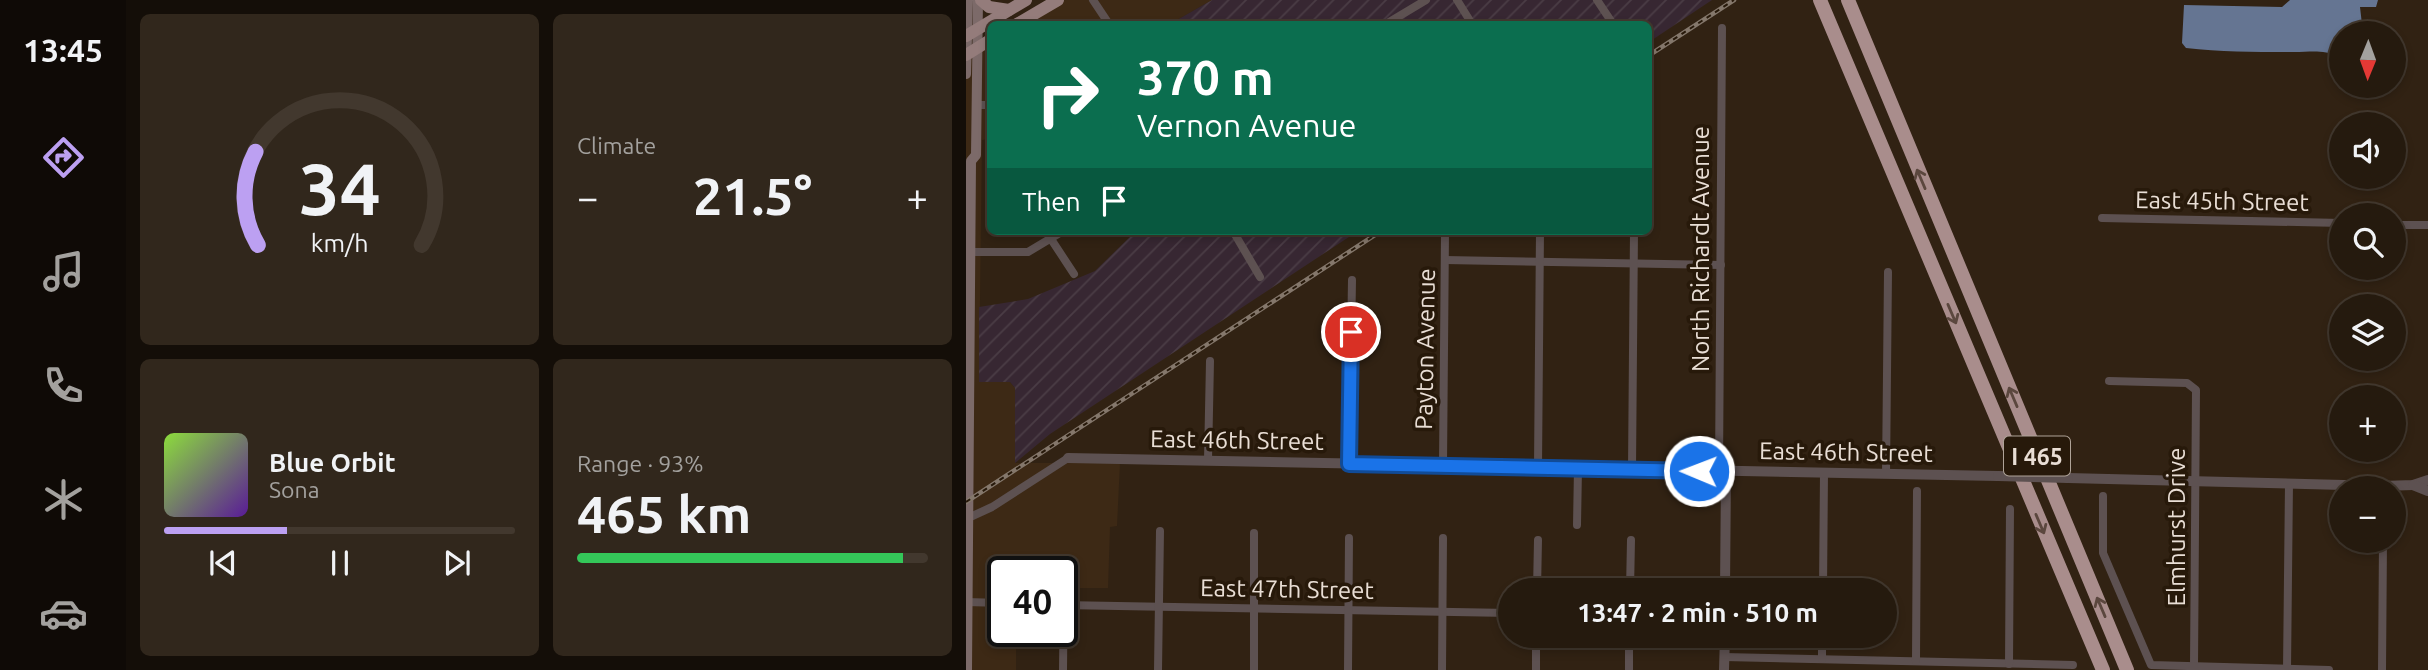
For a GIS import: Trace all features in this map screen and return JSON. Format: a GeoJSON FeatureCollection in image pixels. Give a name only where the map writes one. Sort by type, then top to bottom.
{"type":"FeatureCollection","features":[{"type":"Feature","properties":{"kind":"highway"},"geometry":{"type":"LineString","coordinates":[[1815,0],[1846,62]]}},
{"type":"Feature","properties":{"kind":"highway","name":"I 465"},"geometry":{"type":"LineString","coordinates":[[1820,0],[2103,670]]}},
{"type":"Feature","properties":{"kind":"highway","name":"I 465"},"geometry":{"type":"LineString","coordinates":[[1849,1],[2127,670]]}},
{"type":"Feature","properties":{"kind":"main road"},"geometry":{"type":"LineString","coordinates":[[967,670],[969,158],[976,155],[976,105],[968,0]]}},
{"type":"Feature","properties":{"kind":"main road"},"geometry":{"type":"LineString","coordinates":[[970,33],[980,0],[989,8],[1009,10]]}},
{"type":"Feature","properties":{"kind":"main road"},"geometry":{"type":"LineString","coordinates":[[990,21],[1026,0]]}},
{"type":"Feature","properties":{"kind":"main road"},"geometry":{"type":"LineString","coordinates":[[1022,21],[1058,0]]}},
{"type":"Feature","properties":{"kind":"main road"},"geometry":{"type":"LineString","coordinates":[[970,33],[987,23]]}},
{"type":"Feature","properties":{"kind":"main road"},"geometry":{"type":"LineString","coordinates":[[966,74],[970,53],[987,42]]}},
{"type":"Feature","properties":{"kind":"street"},"geometry":{"type":"LineString","coordinates":[[1093,0],[1107,21]]}},
{"type":"Feature","properties":{"kind":"street"},"geometry":{"type":"LineString","coordinates":[[1391,21],[1426,0]]}},
{"type":"Feature","properties":{"kind":"street"},"geometry":{"type":"LineString","coordinates":[[1457,0],[1470,21]]}},
{"type":"Feature","properties":{"kind":"street"},"geometry":{"type":"LineString","coordinates":[[1597,0],[1610,21]]}},
{"type":"Feature","properties":{"kind":"street","name":"North Richardt Avenue"},"geometry":{"type":"LineString","coordinates":[[1722,28],[1720,265],[1725,578]]}},
{"type":"Feature","properties":{"kind":"street"},"geometry":{"type":"LineString","coordinates":[[976,105],[987,105]]}},
{"type":"Feature","properties":{"kind":"street","name":"East 45th Street"},"geometry":{"type":"LineString","coordinates":[[2102,218],[2329,223]]}},
{"type":"Feature","properties":{"kind":"street"},"geometry":{"type":"LineString","coordinates":[[2406,225],[2428,225]]}},
{"type":"Feature","properties":{"kind":"street"},"geometry":{"type":"LineString","coordinates":[[970,252],[1028,253],[1057,235]]}},
{"type":"Feature","properties":{"kind":"street"},"geometry":{"type":"LineString","coordinates":[[1235,235],[1260,277]]}},
{"type":"Feature","properties":{"kind":"street","name":"Payton Avenue"},"geometry":{"type":"LineString","coordinates":[[1443,465],[1445,235]]}},
{"type":"Feature","properties":{"kind":"street"},"geometry":{"type":"LineString","coordinates":[[1538,467],[1540,235]]}},
{"type":"Feature","properties":{"kind":"street"},"geometry":{"type":"LineString","coordinates":[[1632,469],[1634,235]]}},
{"type":"Feature","properties":{"kind":"street"},"geometry":{"type":"LineString","coordinates":[[1051,239],[1074,274]]}},
{"type":"Feature","properties":{"kind":"street"},"geometry":{"type":"LineString","coordinates":[[1445,260],[1720,265]]}},
{"type":"Feature","properties":{"kind":"street"},"geometry":{"type":"LineString","coordinates":[[1886,474],[1888,272]]}},
{"type":"Feature","properties":{"kind":"street"},"geometry":{"type":"LineString","coordinates":[[1349,464],[1352,280]]}},
{"type":"Feature","properties":{"kind":"street"},"geometry":{"type":"LineString","coordinates":[[1208,460],[1210,361]]}},
{"type":"Feature","properties":{"kind":"street","name":"Elmhurst Drive"},"geometry":{"type":"LineString","coordinates":[[2109,381],[2187,383],[2195,388],[2194,666]]}},
{"type":"Feature","properties":{"kind":"street"},"geometry":{"type":"LineString","coordinates":[[968,518],[992,507],[1068,458]]}},
{"type":"Feature","properties":{"kind":"street","name":"East 46th Street"},"geometry":{"type":"LineString","coordinates":[[1068,458],[2329,485]]}},
{"type":"Feature","properties":{"kind":"street"},"geometry":{"type":"LineString","coordinates":[[1577,525],[1578,468]]}},
{"type":"Feature","properties":{"kind":"street"},"geometry":{"type":"LineString","coordinates":[[1823,578],[1824,472]]}},
{"type":"Feature","properties":{"kind":"street","name":"East 46th Street"},"geometry":{"type":"LineString","coordinates":[[2406,485],[2428,480]]}},
{"type":"Feature","properties":{"kind":"street"},"geometry":{"type":"LineString","coordinates":[[2287,669],[2290,483]]}},
{"type":"Feature","properties":{"kind":"street","name":"East 46th Street"},"geometry":{"type":"LineString","coordinates":[[2413,485],[2428,491]]}},
{"type":"Feature","properties":{"kind":"street"},"geometry":{"type":"LineString","coordinates":[[1916,661],[1917,491]]}},
{"type":"Feature","properties":{"kind":"street"},"geometry":{"type":"LineString","coordinates":[[2103,496],[2103,553],[2151,665],[2329,670]]}},
{"type":"Feature","properties":{"kind":"street"},"geometry":{"type":"LineString","coordinates":[[2009,664],[2010,509]]}},
{"type":"Feature","properties":{"kind":"street"},"geometry":{"type":"LineString","coordinates":[[1158,670],[1160,531]]}},
{"type":"Feature","properties":{"kind":"street"},"geometry":{"type":"LineString","coordinates":[[1254,533],[1254,670]]}},
{"type":"Feature","properties":{"kind":"street"},"geometry":{"type":"LineString","coordinates":[[1348,670],[1349,538]]}},
{"type":"Feature","properties":{"kind":"street"},"geometry":{"type":"LineString","coordinates":[[1442,670],[1443,538]]}},
{"type":"Feature","properties":{"kind":"street"},"geometry":{"type":"LineString","coordinates":[[1537,578],[1538,540]]}},
{"type":"Feature","properties":{"kind":"street"},"geometry":{"type":"LineString","coordinates":[[1630,578],[1631,540]]}},
{"type":"Feature","properties":{"kind":"street"},"geometry":{"type":"LineString","coordinates":[[2382,670],[2383,553]]}},
{"type":"Feature","properties":{"kind":"street"},"geometry":{"type":"LineString","coordinates":[[967,602],[987,603]]}},
{"type":"Feature","properties":{"kind":"street","name":"East 47th Street"},"geometry":{"type":"LineString","coordinates":[[1078,605],[1498,613]]}},
{"type":"Feature","properties":{"kind":"street"},"geometry":{"type":"LineString","coordinates":[[1063,647],[1063,670]]}},
{"type":"Feature","properties":{"kind":"street"},"geometry":{"type":"LineString","coordinates":[[1536,648],[1536,670]]}},
{"type":"Feature","properties":{"kind":"street"},"geometry":{"type":"LineString","coordinates":[[1629,648],[1629,670]]}},
{"type":"Feature","properties":{"kind":"street"},"geometry":{"type":"LineString","coordinates":[[1724,648],[1724,670]]}},
{"type":"Feature","properties":{"kind":"street"},"geometry":{"type":"LineString","coordinates":[[1822,648],[1822,660]]}},
{"type":"Feature","properties":{"kind":"street"},"geometry":{"type":"LineString","coordinates":[[1724,657],[2073,665]]}},
{"type":"Feature","properties":{"kind":"shaded area"},"geometry":{"type":"Polygon","coordinates":[[[1065,0],[1212,0],[1175,21],[1029,21],[1065,0]]]}},
{"type":"Feature","properties":{"kind":"shaded area"},"geometry":{"type":"Polygon","coordinates":[[[1212,0],[1712,0],[1652,40],[1652,21],[1175,21],[1212,0]]]}},
{"type":"Feature","properties":{"kind":"shaded area"},"geometry":{"type":"Polygon","coordinates":[[[987,47],[987,139],[982,140],[979,381],[1010,382],[1015,388],[1015,463],[1120,463],[1117,526],[1110,527],[1108,588],[1078,588],[1078,556],[987,556],[987,647],[1016,647],[1016,670],[966,670],[966,60],[987,47]]]}},
{"type":"Feature","properties":{"kind":"shaded area"},"geometry":{"type":"Polygon","coordinates":[[[1132,235],[1352,235],[1050,434],[1015,463],[1015,388],[1010,382],[979,382],[979,307],[1028,299],[1095,271],[1132,235]]]}},
{"type":"Feature","properties":{"kind":"water"},"geometry":{"type":"Polygon","coordinates":[[[2290,0],[2378,0],[2376,7],[2360,7],[2362,21],[2329,21],[2329,53],[2199,49],[2186,48],[2182,43],[2184,5],[2282,7],[2290,0]]]}},
{"type":"Feature","properties":{"kind":"railway"},"geometry":{"type":"LineString","coordinates":[[1652,53],[1734,0]]}},
{"type":"Feature","properties":{"kind":"railway"},"geometry":{"type":"LineString","coordinates":[[966,502],[1375,235]]}},
{"type":"Feature","properties":{"kind":"route"},"geometry":{"type":"LineString","coordinates":[[1351,332],[1349,464],[1699,471]]}}]}
